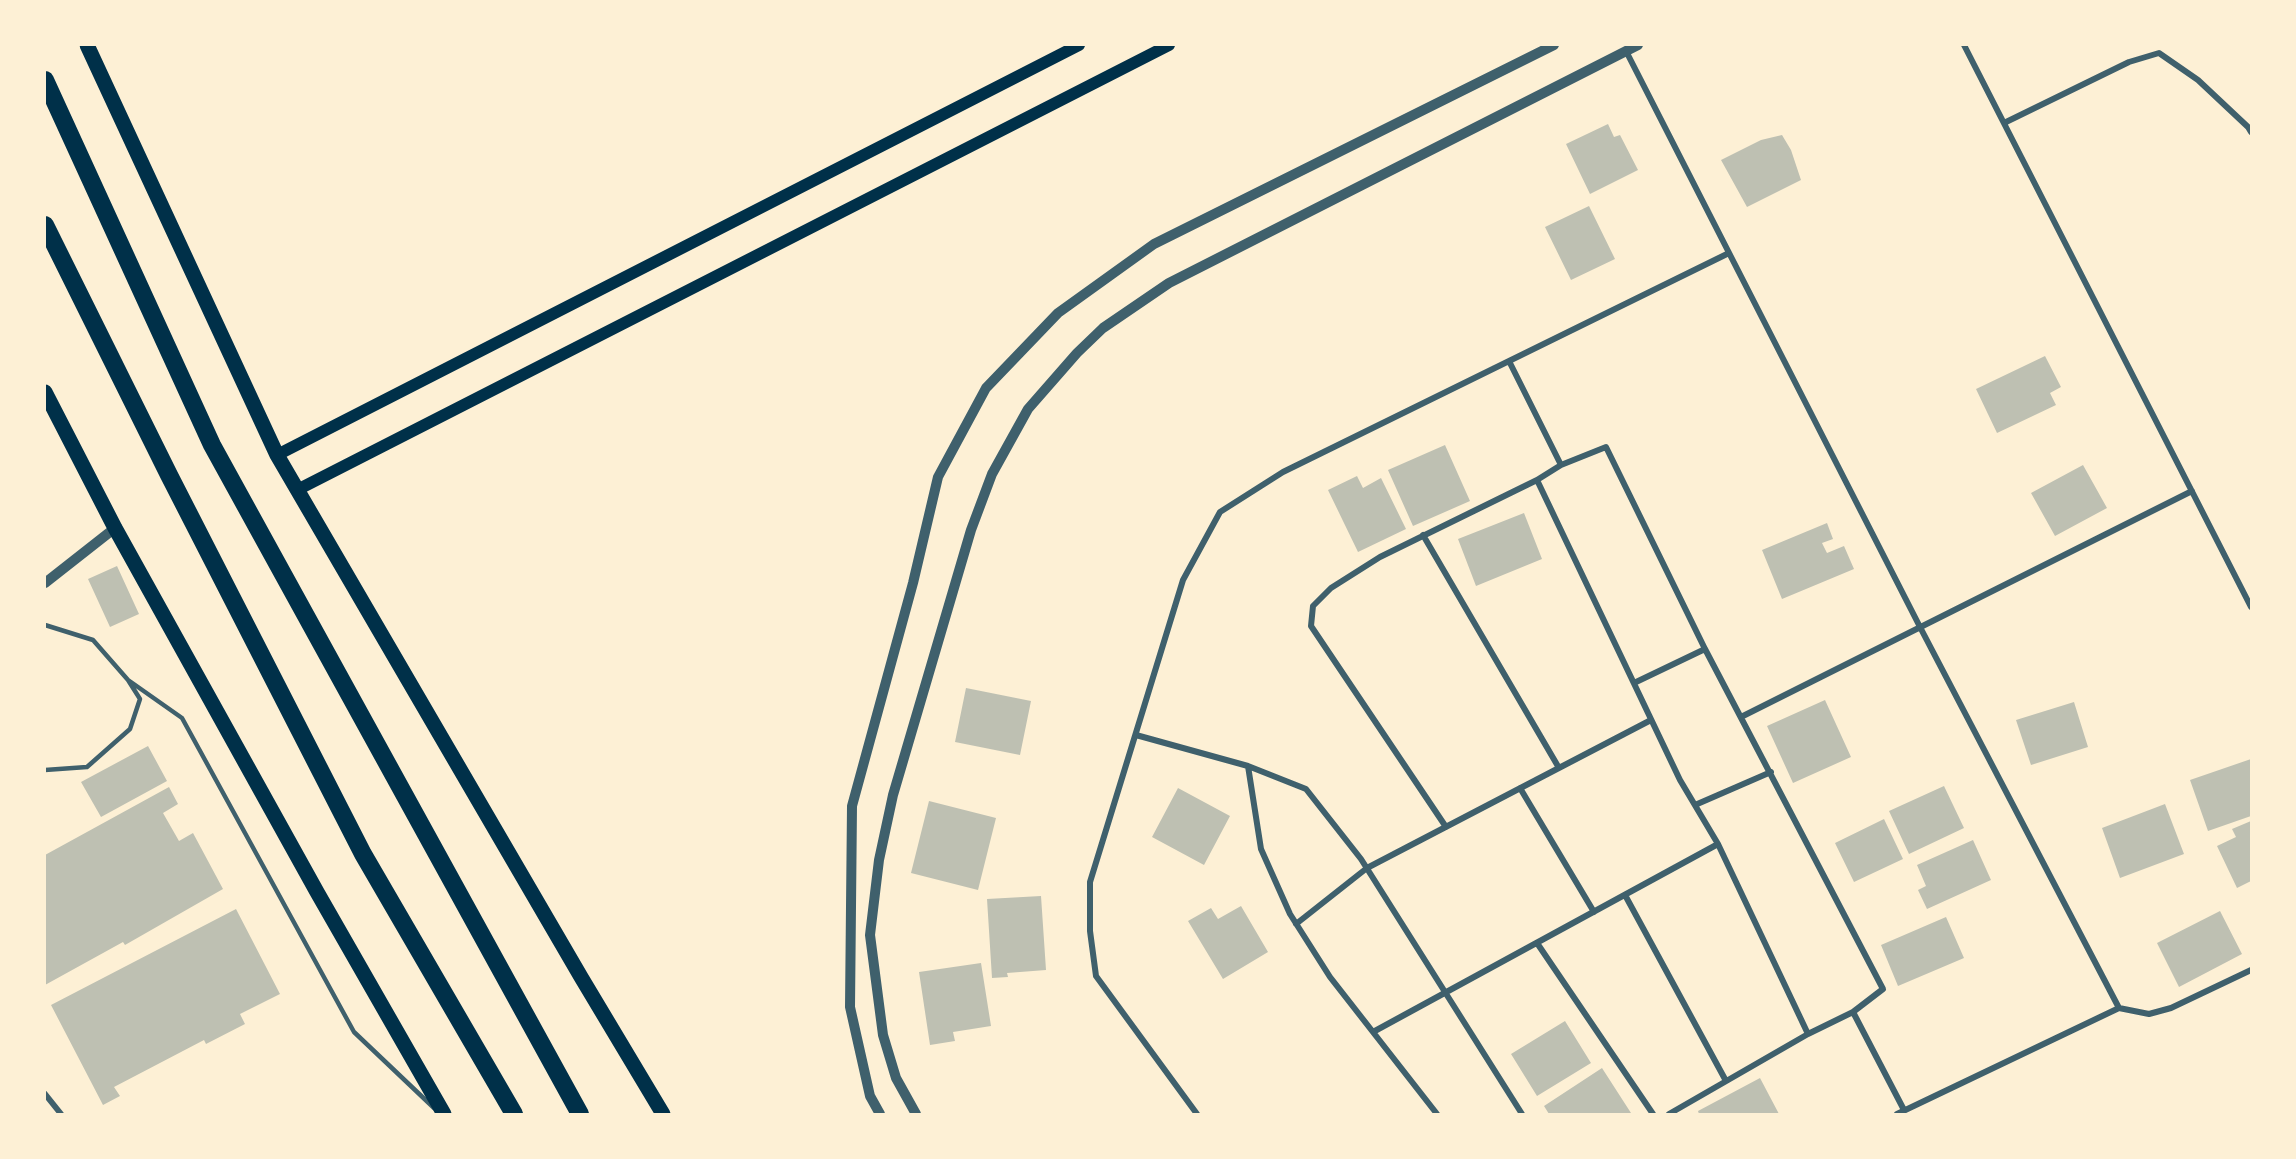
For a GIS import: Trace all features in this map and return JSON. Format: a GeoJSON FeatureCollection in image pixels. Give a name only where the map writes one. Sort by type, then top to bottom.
{"type":"FeatureCollection","features":[{"type":"Feature","properties":{"kind":"highway"},"geometry":{"type":"LineString","coordinates":[[45,80],[212,445],[580,1114]]}},
{"type":"Feature","properties":{"kind":"highway"},"geometry":{"type":"LineString","coordinates":[[45,225],[169,475],[363,854],[514,1114]]}},
{"type":"Feature","properties":{"kind":"main road"},"geometry":{"type":"LineString","coordinates":[[87,45],[277,454],[569,957],[663,1114]]}},
{"type":"Feature","properties":{"kind":"main road"},"geometry":{"type":"LineString","coordinates":[[277,454],[1079,45]]}},
{"type":"Feature","properties":{"kind":"main road"},"geometry":{"type":"LineString","coordinates":[[297,490],[1168,45]]}},
{"type":"Feature","properties":{"kind":"main road"},"geometry":{"type":"LineString","coordinates":[[45,392],[115,528],[442,1114]]}},
{"type":"Feature","properties":{"kind":"street"},"geometry":{"type":"LineString","coordinates":[[880,1114],[870,1096],[850,1007],[852,806],[913,583],[938,477],[986,388],[1058,313],[1154,244],[1554,45]]}},
{"type":"Feature","properties":{"kind":"street"},"geometry":{"type":"LineString","coordinates":[[916,1114],[896,1078],[883,1035],[870,934],[879,861],[893,795],[971,530],[992,474],[1028,409],[1077,353],[1103,328],[1169,283],[1638,45]]}},
{"type":"Feature","properties":{"kind":"street"},"geometry":{"type":"LineString","coordinates":[[1964,45],[2251,607]]}},
{"type":"Feature","properties":{"kind":"street"},"geometry":{"type":"LineString","coordinates":[[1626,51],[1920,627],[2119,1008]]}},
{"type":"Feature","properties":{"kind":"street"},"geometry":{"type":"LineString","coordinates":[[2004,123],[2129,62],[2159,53],[2198,80],[2251,132]]}},
{"type":"Feature","properties":{"kind":"street"},"geometry":{"type":"LineString","coordinates":[[1197,1114],[1096,976],[1090,931],[1090,882],[1183,580],[1220,512],[1283,472],[1729,253]]}},
{"type":"Feature","properties":{"kind":"street"},"geometry":{"type":"LineString","coordinates":[[1509,361],[1560,465]]}},
{"type":"Feature","properties":{"kind":"street"},"geometry":{"type":"LineString","coordinates":[[1446,827],[1311,626],[1313,606],[1331,588],[1380,557],[1538,480],[1560,465],[1606,447],[1705,649],[1883,989],[1853,1012],[1808,1034],[1669,1114]]}},
{"type":"Feature","properties":{"kind":"street"},"geometry":{"type":"LineString","coordinates":[[1538,480],[1680,780],[1718,844],[1808,1034]]}},
{"type":"Feature","properties":{"kind":"street"},"geometry":{"type":"LineString","coordinates":[[1741,717],[2192,491]]}},
{"type":"Feature","properties":{"kind":"street"},"geometry":{"type":"LineString","coordinates":[[45,583],[115,528]]}},
{"type":"Feature","properties":{"kind":"street"},"geometry":{"type":"LineString","coordinates":[[1423,535],[1559,768]]}},
{"type":"Feature","properties":{"kind":"street"},"geometry":{"type":"LineString","coordinates":[[1634,683],[1705,649]]}},
{"type":"Feature","properties":{"kind":"street"},"geometry":{"type":"LineString","coordinates":[[1296,924],[1367,868],[1651,720]]}},
{"type":"Feature","properties":{"kind":"street"},"geometry":{"type":"LineString","coordinates":[[1136,735],[1248,766],[1306,789],[1367,868],[1522,1114]]}},
{"type":"Feature","properties":{"kind":"street"},"geometry":{"type":"LineString","coordinates":[[1248,766],[1261,849],[1296,924],[1330,977],[1437,1114]]}},
{"type":"Feature","properties":{"kind":"street"},"geometry":{"type":"LineString","coordinates":[[1695,805],[1771,772]]}},
{"type":"Feature","properties":{"kind":"street"},"geometry":{"type":"LineString","coordinates":[[1520,788],[1594,912]]}},
{"type":"Feature","properties":{"kind":"street"},"geometry":{"type":"LineString","coordinates":[[1373,1032],[1718,844]]}},
{"type":"Feature","properties":{"kind":"street"},"geometry":{"type":"LineString","coordinates":[[1625,894],[1726,1082]]}},
{"type":"Feature","properties":{"kind":"street"},"geometry":{"type":"LineString","coordinates":[[1537,943],[1653,1114]]}},
{"type":"Feature","properties":{"kind":"street"},"geometry":{"type":"LineString","coordinates":[[1897,1114],[2119,1008],[2149,1014],[2171,1008],[2251,970]]}},
{"type":"Feature","properties":{"kind":"street"},"geometry":{"type":"LineString","coordinates":[[1853,1012],[1904,1110]]}},
{"type":"Feature","properties":{"kind":"street"},"geometry":{"type":"LineString","coordinates":[[45,1094],[62,1114]]}},
{"type":"Feature","properties":{"kind":"lane"},"geometry":{"type":"LineString","coordinates":[[45,625],[93,640],[128,680],[140,699],[130,729],[87,767],[45,770]]}},
{"type":"Feature","properties":{"kind":"lane"},"geometry":{"type":"LineString","coordinates":[[128,680],[182,718],[354,1032],[442,1114]]}},
{"type":"Feature","properties":{"kind":"building"},"geometry":{"type":"Polygon","coordinates":[[[1608,124],[1614,137],[1620,135],[1638,170],[1590,194],[1566,144],[1608,124]]]}},
{"type":"Feature","properties":{"kind":"building"},"geometry":{"type":"Polygon","coordinates":[[[1782,135],[1791,150],[1801,180],[1747,207],[1721,160],[1761,140],[1782,135]]]}},
{"type":"Feature","properties":{"kind":"building"},"geometry":{"type":"Polygon","coordinates":[[[1589,206],[1615,259],[1571,280],[1545,227],[1589,206]]]}},
{"type":"Feature","properties":{"kind":"building"},"geometry":{"type":"Polygon","coordinates":[[[2045,356],[2061,387],[2050,393],[2056,405],[1997,433],[1976,389],[2045,356]]]}},
{"type":"Feature","properties":{"kind":"building"},"geometry":{"type":"Polygon","coordinates":[[[1445,445],[1470,501],[1413,526],[1388,470],[1445,445]]]}},
{"type":"Feature","properties":{"kind":"building"},"geometry":{"type":"Polygon","coordinates":[[[2083,465],[2107,508],[2055,536],[2031,493],[2083,465]]]}},
{"type":"Feature","properties":{"kind":"building"},"geometry":{"type":"Polygon","coordinates":[[[1357,476],[1363,488],[1381,478],[1406,529],[1358,552],[1328,490],[1357,476]]]}},
{"type":"Feature","properties":{"kind":"building"},"geometry":{"type":"Polygon","coordinates":[[[1524,513],[1542,559],[1476,586],[1458,539],[1524,513]]]}},
{"type":"Feature","properties":{"kind":"building"},"geometry":{"type":"Polygon","coordinates":[[[1827,523],[1833,539],[1822,543],[1827,553],[1844,546],[1854,569],[1782,599],[1762,550],[1827,523]]]}},
{"type":"Feature","properties":{"kind":"building"},"geometry":{"type":"Polygon","coordinates":[[[117,566],[139,614],[110,627],[88,579],[117,566]]]}},
{"type":"Feature","properties":{"kind":"building"},"geometry":{"type":"Polygon","coordinates":[[[966,688],[1031,701],[1020,755],[955,742],[966,688]]]}},
{"type":"Feature","properties":{"kind":"building"},"geometry":{"type":"Polygon","coordinates":[[[1825,700],[1851,757],[1793,783],[1767,726],[1825,700]]]}},
{"type":"Feature","properties":{"kind":"building"},"geometry":{"type":"Polygon","coordinates":[[[2074,702],[2088,747],[2031,765],[2016,720],[2074,702]]]}},
{"type":"Feature","properties":{"kind":"building"},"geometry":{"type":"Polygon","coordinates":[[[148,746],[167,781],[101,817],[81,782],[148,746]]]}},
{"type":"Feature","properties":{"kind":"building"},"geometry":{"type":"Polygon","coordinates":[[[2251,759],[2251,816],[2208,831],[2190,780],[2251,759]]]}},
{"type":"Feature","properties":{"kind":"building"},"geometry":{"type":"Polygon","coordinates":[[[1944,786],[1964,828],[1909,854],[1889,811],[1944,786]]]}},
{"type":"Feature","properties":{"kind":"building"},"geometry":{"type":"Polygon","coordinates":[[[169,787],[178,804],[163,813],[179,841],[193,833],[223,889],[125,945],[123,942],[45,985],[45,855],[169,787]]]}},
{"type":"Feature","properties":{"kind":"building"},"geometry":{"type":"Polygon","coordinates":[[[1178,788],[1230,816],[1204,865],[1152,837],[1178,788]]]}},
{"type":"Feature","properties":{"kind":"building"},"geometry":{"type":"Polygon","coordinates":[[[929,801],[996,818],[978,890],[911,873],[929,801]]]}},
{"type":"Feature","properties":{"kind":"building"},"geometry":{"type":"Polygon","coordinates":[[[2165,804],[2184,854],[2120,878],[2102,828],[2165,804]]]}},
{"type":"Feature","properties":{"kind":"building"},"geometry":{"type":"Polygon","coordinates":[[[1884,819],[1903,859],[1854,882],[1835,843],[1884,819]]]}},
{"type":"Feature","properties":{"kind":"building"},"geometry":{"type":"Polygon","coordinates":[[[2251,821],[2251,881],[2237,888],[2217,846],[2236,837],[2232,829],[2251,821]]]}},
{"type":"Feature","properties":{"kind":"building"},"geometry":{"type":"Polygon","coordinates":[[[1973,840],[1991,880],[1927,909],[1918,890],[1926,886],[1917,865],[1973,840]]]}},
{"type":"Feature","properties":{"kind":"building"},"geometry":{"type":"Polygon","coordinates":[[[1041,896],[1046,970],[1007,973],[1008,977],[992,978],[987,899],[1041,896]]]}},
{"type":"Feature","properties":{"kind":"building"},"geometry":{"type":"Polygon","coordinates":[[[1241,906],[1268,952],[1223,979],[1188,921],[1211,908],[1218,919],[1241,906]]]}},
{"type":"Feature","properties":{"kind":"building"},"geometry":{"type":"Polygon","coordinates":[[[236,909],[280,994],[240,1014],[245,1024],[206,1044],[204,1040],[114,1087],[120,1096],[103,1105],[51,1005],[236,909]]]}},
{"type":"Feature","properties":{"kind":"building"},"geometry":{"type":"Polygon","coordinates":[[[2220,911],[2242,954],[2179,987],[2157,943],[2220,911]]]}},
{"type":"Feature","properties":{"kind":"building"},"geometry":{"type":"Polygon","coordinates":[[[1946,917],[1964,958],[1898,986],[1881,945],[1946,917]]]}},
{"type":"Feature","properties":{"kind":"building"},"geometry":{"type":"Polygon","coordinates":[[[981,963],[991,1026],[953,1032],[955,1041],[930,1045],[919,972],[981,963]]]}},
{"type":"Feature","properties":{"kind":"building"},"geometry":{"type":"Polygon","coordinates":[[[1565,1021],[1591,1063],[1537,1096],[1511,1054],[1565,1021]]]}},
{"type":"Feature","properties":{"kind":"building"},"geometry":{"type":"Polygon","coordinates":[[[1602,1068],[1631,1113],[1549,1114],[1544,1106],[1602,1068]]]}},
{"type":"Feature","properties":{"kind":"building"},"geometry":{"type":"Polygon","coordinates":[[[1760,1078],[1779,1114],[1699,1114],[1698,1111],[1760,1078]]]}}]}
